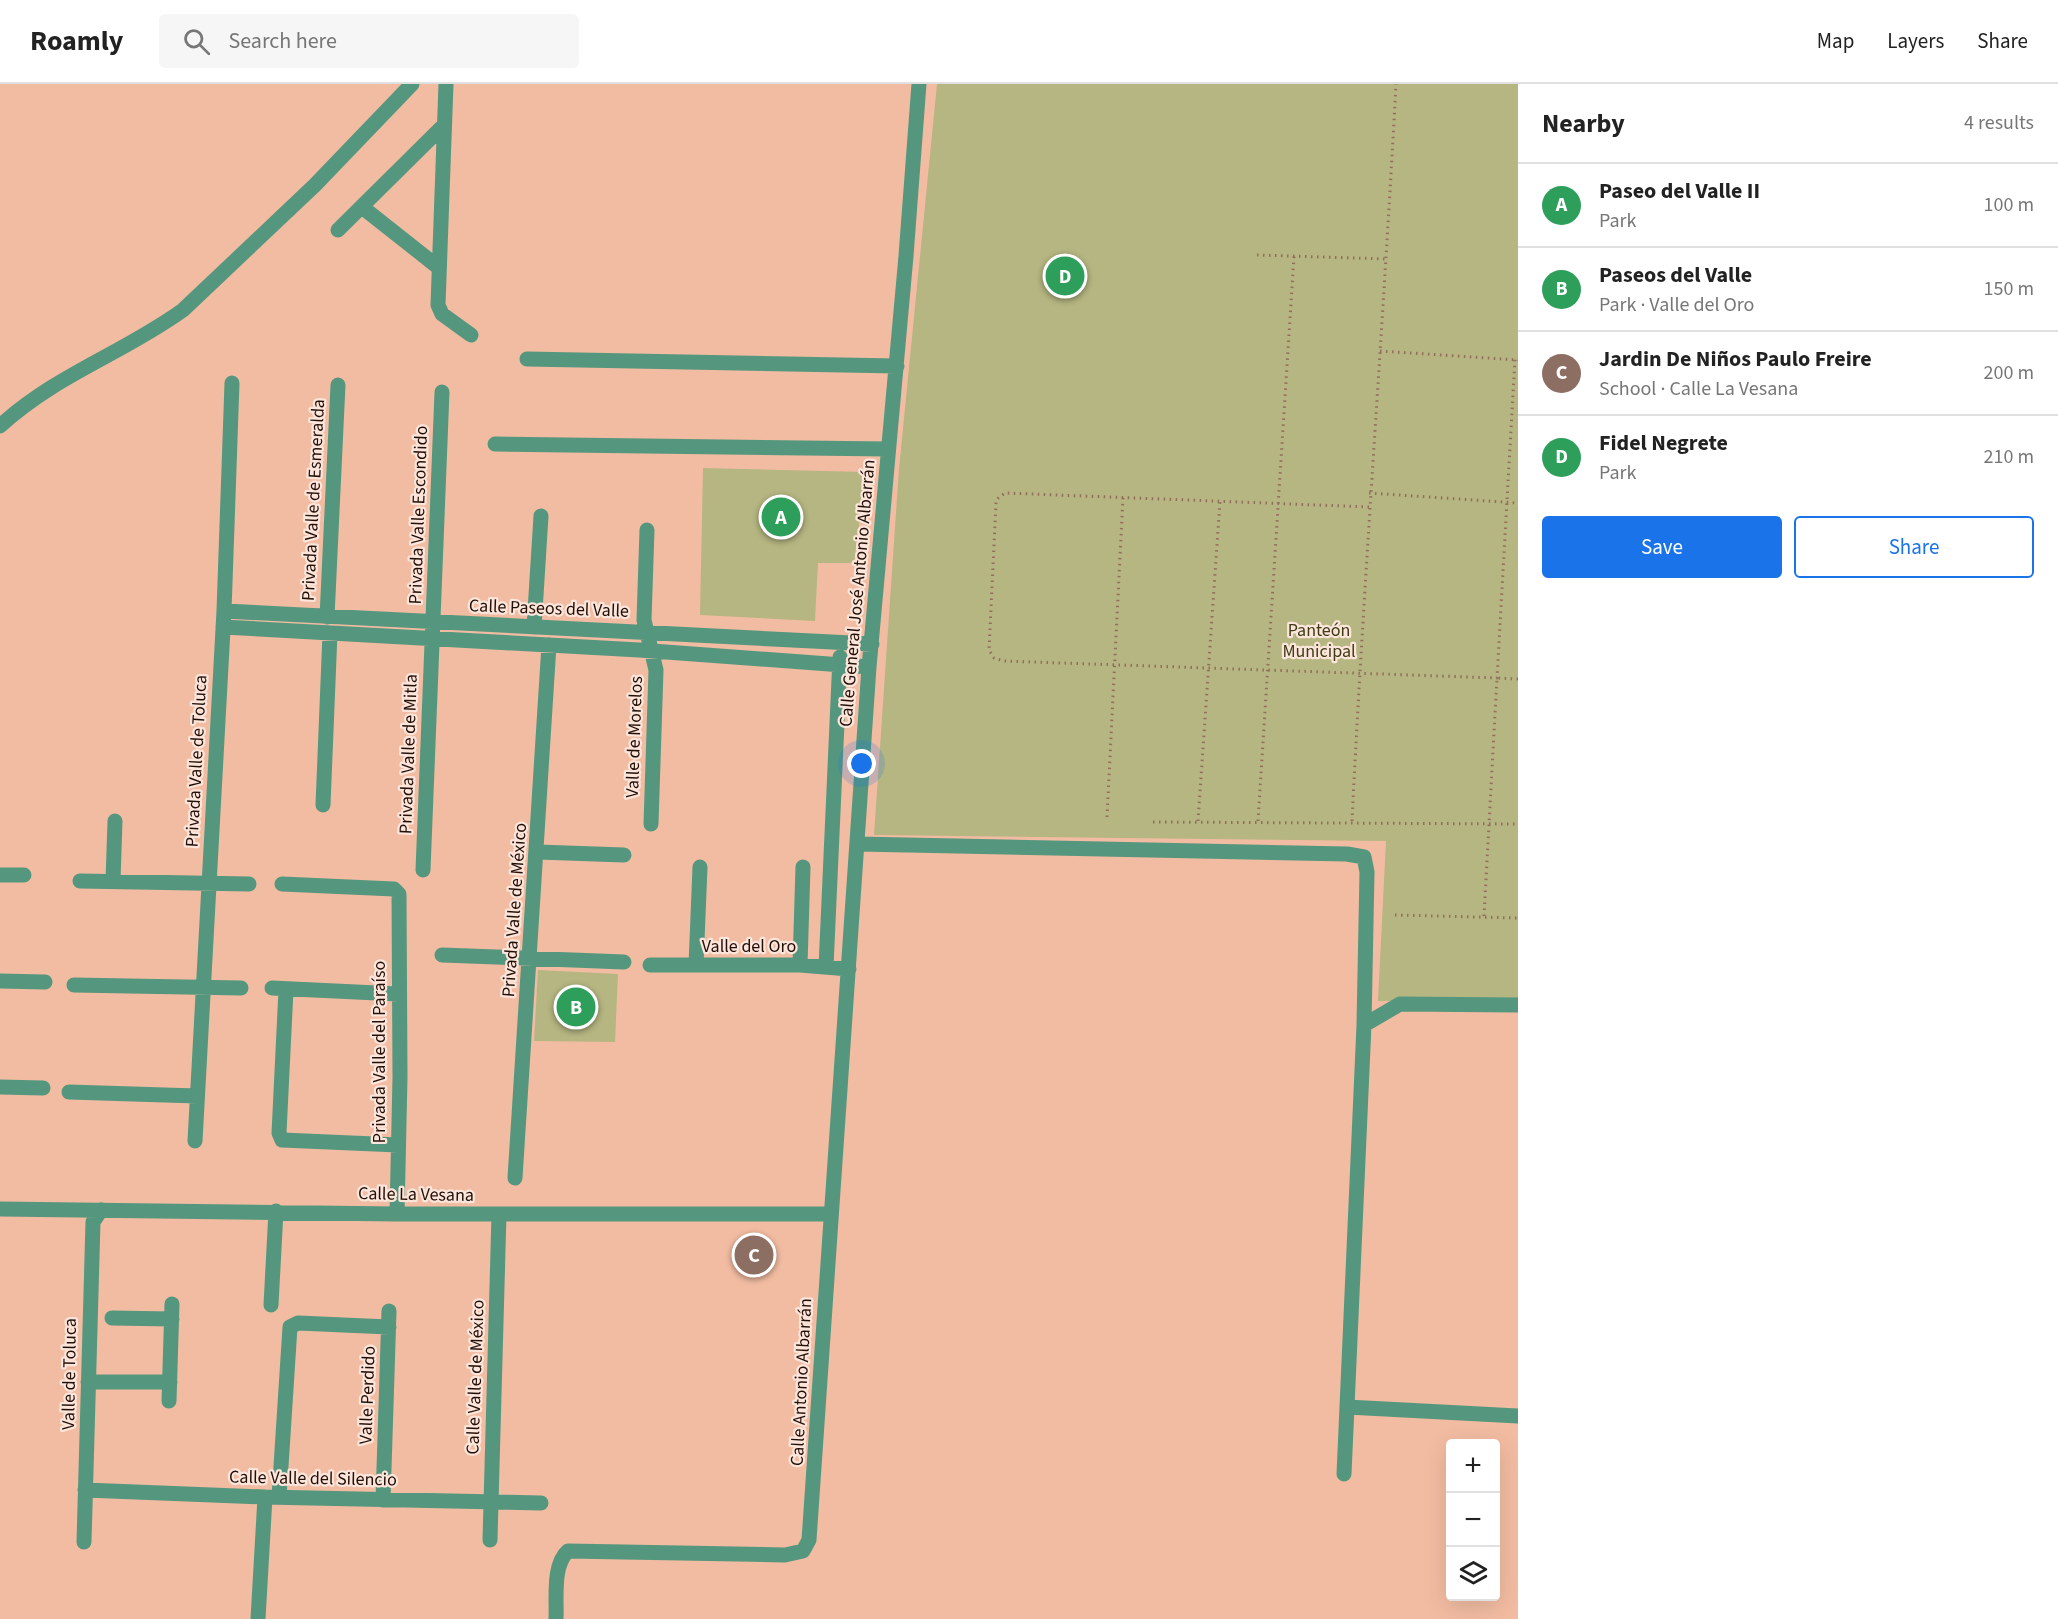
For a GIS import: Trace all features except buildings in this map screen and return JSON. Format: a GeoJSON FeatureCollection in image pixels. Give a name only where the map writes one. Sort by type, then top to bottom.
{"type":"FeatureCollection","features":[{"type":"Feature","properties":{"kind":"street"},"geometry":{"type":"LineString","coordinates":[[0,426],[45,390],[78,369],[159,327],[183,310],[315,185],[412,84]]}},
{"type":"Feature","properties":{"kind":"street"},"geometry":{"type":"LineString","coordinates":[[446,84],[438,267],[440,310],[471,335]]}},
{"type":"Feature","properties":{"kind":"street","name":"Calle General José Antonio Albarrán"},"geometry":{"type":"LineString","coordinates":[[831,1214],[869,667],[897,366],[919,84]]}},
{"type":"Feature","properties":{"kind":"street"},"geometry":{"type":"LineString","coordinates":[[338,230],[444,125]]}},
{"type":"Feature","properties":{"kind":"street"},"geometry":{"type":"LineString","coordinates":[[362,207],[438,267]]}},
{"type":"Feature","properties":{"kind":"street"},"geometry":{"type":"LineString","coordinates":[[527,358],[897,366]]}},
{"type":"Feature","properties":{"kind":"street","name":"Privada Valle de Toluca"},"geometry":{"type":"LineString","coordinates":[[195,1141],[224,611],[232,383]]}},
{"type":"Feature","properties":{"kind":"street","name":"Privada Valle de Esmeralda"},"geometry":{"type":"LineString","coordinates":[[327,617],[338,385]]}},
{"type":"Feature","properties":{"kind":"street","name":"Privada Valle Escondido"},"geometry":{"type":"LineString","coordinates":[[432,639],[442,392]]}},
{"type":"Feature","properties":{"kind":"street"},"geometry":{"type":"LineString","coordinates":[[495,444],[888,449]]}},
{"type":"Feature","properties":{"kind":"street"},"geometry":{"type":"LineString","coordinates":[[534,627],[541,516]]}},
{"type":"Feature","properties":{"kind":"street","name":"Valle de Morelos"},"geometry":{"type":"LineString","coordinates":[[647,530],[644,611],[656,670],[651,824]]}},
{"type":"Feature","properties":{"kind":"street","name":"Calle Paseos del Valle"},"geometry":{"type":"LineString","coordinates":[[224,611],[872,644]]}},
{"type":"Feature","properties":{"kind":"street","name":"Calle Paseos del Valle"},"geometry":{"type":"LineString","coordinates":[[223,627],[653,651],[869,667]]}},
{"type":"Feature","properties":{"kind":"street"},"geometry":{"type":"LineString","coordinates":[[323,805],[330,633]]}},
{"type":"Feature","properties":{"kind":"street","name":"Privada Valle de Mitla"},"geometry":{"type":"LineString","coordinates":[[423,870],[432,639]]}},
{"type":"Feature","properties":{"kind":"street"},"geometry":{"type":"LineString","coordinates":[[826,967],[840,642]]}},
{"type":"Feature","properties":{"kind":"street","name":"Privada Valle de México"},"geometry":{"type":"LineString","coordinates":[[515,1178],[538,852],[549,645]]}},
{"type":"Feature","properties":{"kind":"street"},"geometry":{"type":"LineString","coordinates":[[113,881],[115,821]]}},
{"type":"Feature","properties":{"kind":"street"},"geometry":{"type":"LineString","coordinates":[[858,844],[1361,855],[1366,861],[1364,1025],[1344,1474]]}},
{"type":"Feature","properties":{"kind":"street"},"geometry":{"type":"LineString","coordinates":[[538,852],[624,855]]}},
{"type":"Feature","properties":{"kind":"street"},"geometry":{"type":"LineString","coordinates":[[696,965],[700,867]]}},
{"type":"Feature","properties":{"kind":"street"},"geometry":{"type":"LineString","coordinates":[[800,965],[803,867]]}},
{"type":"Feature","properties":{"kind":"street"},"geometry":{"type":"LineString","coordinates":[[0,874],[24,875]]}},
{"type":"Feature","properties":{"kind":"street"},"geometry":{"type":"LineString","coordinates":[[80,881],[249,884]]}},
{"type":"Feature","properties":{"kind":"street","name":"Privada Valle del Paraíso"},"geometry":{"type":"LineString","coordinates":[[282,884],[398,891],[401,898],[396,1214]]}},
{"type":"Feature","properties":{"kind":"street"},"geometry":{"type":"LineString","coordinates":[[442,956],[624,962]]}},
{"type":"Feature","properties":{"kind":"street","name":"Valle del Oro"},"geometry":{"type":"LineString","coordinates":[[650,964],[800,965],[849,969]]}},
{"type":"Feature","properties":{"kind":"street"},"geometry":{"type":"LineString","coordinates":[[0,981],[45,982]]}},
{"type":"Feature","properties":{"kind":"street"},"geometry":{"type":"LineString","coordinates":[[74,985],[241,988]]}},
{"type":"Feature","properties":{"kind":"street"},"geometry":{"type":"LineString","coordinates":[[398,994],[279,989],[279,1133],[282,1140],[398,1145]]}},
{"type":"Feature","properties":{"kind":"street"},"geometry":{"type":"LineString","coordinates":[[1364,1025],[1400,1004],[1518,1005]]}},
{"type":"Feature","properties":{"kind":"street"},"geometry":{"type":"LineString","coordinates":[[0,1087],[43,1088]]}},
{"type":"Feature","properties":{"kind":"street"},"geometry":{"type":"LineString","coordinates":[[69,1092],[197,1096]]}},
{"type":"Feature","properties":{"kind":"street","name":"Calle La Vesana"},"geometry":{"type":"LineString","coordinates":[[0,1209],[396,1214],[831,1214]]}},
{"type":"Feature","properties":{"kind":"street","name":"Valle de Toluca"},"geometry":{"type":"LineString","coordinates":[[84,1542],[93,1222],[101,1210]]}},
{"type":"Feature","properties":{"kind":"street"},"geometry":{"type":"LineString","coordinates":[[271,1305],[276,1211]]}},
{"type":"Feature","properties":{"kind":"street","name":"Calle Valle de México"},"geometry":{"type":"LineString","coordinates":[[490,1540],[499,1214]]}},
{"type":"Feature","properties":{"kind":"street","name":"Calle Antonio Albarrán"},"geometry":{"type":"LineString","coordinates":[[556,1619],[562,1557],[568,1551],[785,1555],[803,1551],[809,1540],[812,1524],[831,1214]]}},
{"type":"Feature","properties":{"kind":"street"},"geometry":{"type":"LineString","coordinates":[[112,1318],[172,1311],[169,1401]]}},
{"type":"Feature","properties":{"kind":"street","name":"Valle Perdido"},"geometry":{"type":"LineString","coordinates":[[383,1500],[390,1311]]}},
{"type":"Feature","properties":{"kind":"street","name":"Valle Perdido"},"geometry":{"type":"LineString","coordinates":[[272,1497],[290,1327],[298,1323],[389,1328]]}},
{"type":"Feature","properties":{"kind":"street"},"geometry":{"type":"LineString","coordinates":[[88,1382],[170,1382]]}},
{"type":"Feature","properties":{"kind":"street"},"geometry":{"type":"LineString","coordinates":[[1347,1407],[1518,1416]]}},
{"type":"Feature","properties":{"kind":"street","name":"Calle Valle del Silencio"},"geometry":{"type":"LineString","coordinates":[[85,1490],[541,1503]]}},
{"type":"Feature","properties":{"kind":"street"},"geometry":{"type":"LineString","coordinates":[[258,1619],[272,1497]]}},
{"type":"Feature","properties":{"kind":"path"},"geometry":{"type":"LineString","coordinates":[[1352,821],[1396,84]]}},
{"type":"Feature","properties":{"kind":"path"},"geometry":{"type":"LineString","coordinates":[[1257,255],[1387,259]]}},
{"type":"Feature","properties":{"kind":"path"},"geometry":{"type":"LineString","coordinates":[[1258,821],[1294,256]]}},
{"type":"Feature","properties":{"kind":"path"},"geometry":{"type":"LineString","coordinates":[[1380,351],[1517,359],[1484,916]]}},
{"type":"Feature","properties":{"kind":"path"},"geometry":{"type":"LineString","coordinates":[[1369,507],[1013,493],[997,499],[988,643],[991,656],[1004,661],[1518,679]]}},
{"type":"Feature","properties":{"kind":"path"},"geometry":{"type":"LineString","coordinates":[[1370,493],[1518,503]]}},
{"type":"Feature","properties":{"kind":"path"},"geometry":{"type":"LineString","coordinates":[[1107,817],[1123,497]]}},
{"type":"Feature","properties":{"kind":"path"},"geometry":{"type":"LineString","coordinates":[[1198,820],[1220,501]]}},
{"type":"Feature","properties":{"kind":"path"},"geometry":{"type":"LineString","coordinates":[[1153,822],[1352,821],[1518,825]]}},
{"type":"Feature","properties":{"kind":"path"},"geometry":{"type":"LineString","coordinates":[[1395,915],[1518,918]]}},
{"type":"Feature","properties":{"kind":"green space","name":"Panteón Municipal"},"geometry":{"type":"Polygon","coordinates":[[[937,84],[1518,84],[1518,1000],[1378,1001],[1386,841],[874,835],[899,469],[937,84]]]}},
{"type":"Feature","properties":{"kind":"green space"},"geometry":{"type":"Polygon","coordinates":[[[703,468],[866,472],[854,563],[818,563],[815,621],[700,615],[703,468]]]}},
{"type":"Feature","properties":{"kind":"green space"},"geometry":{"type":"Polygon","coordinates":[[[538,970],[618,974],[615,1042],[534,1041],[538,970]]]}},
{"type":"Feature","properties":{"kind":"place","name":"Fidel Negrete"},"geometry":{"type":"Point","coordinates":[1065,276]}},
{"type":"Feature","properties":{"kind":"place","name":"Paseo del Valle II"},"geometry":{"type":"Point","coordinates":[781,517]}},
{"type":"Feature","properties":{"kind":"place","name":"Paseos del Valle"},"geometry":{"type":"Point","coordinates":[576,1007]}},
{"type":"Feature","properties":{"kind":"place","name":"Jardin De Niños Paulo Freire"},"geometry":{"type":"Point","coordinates":[754,1255]}}]}
